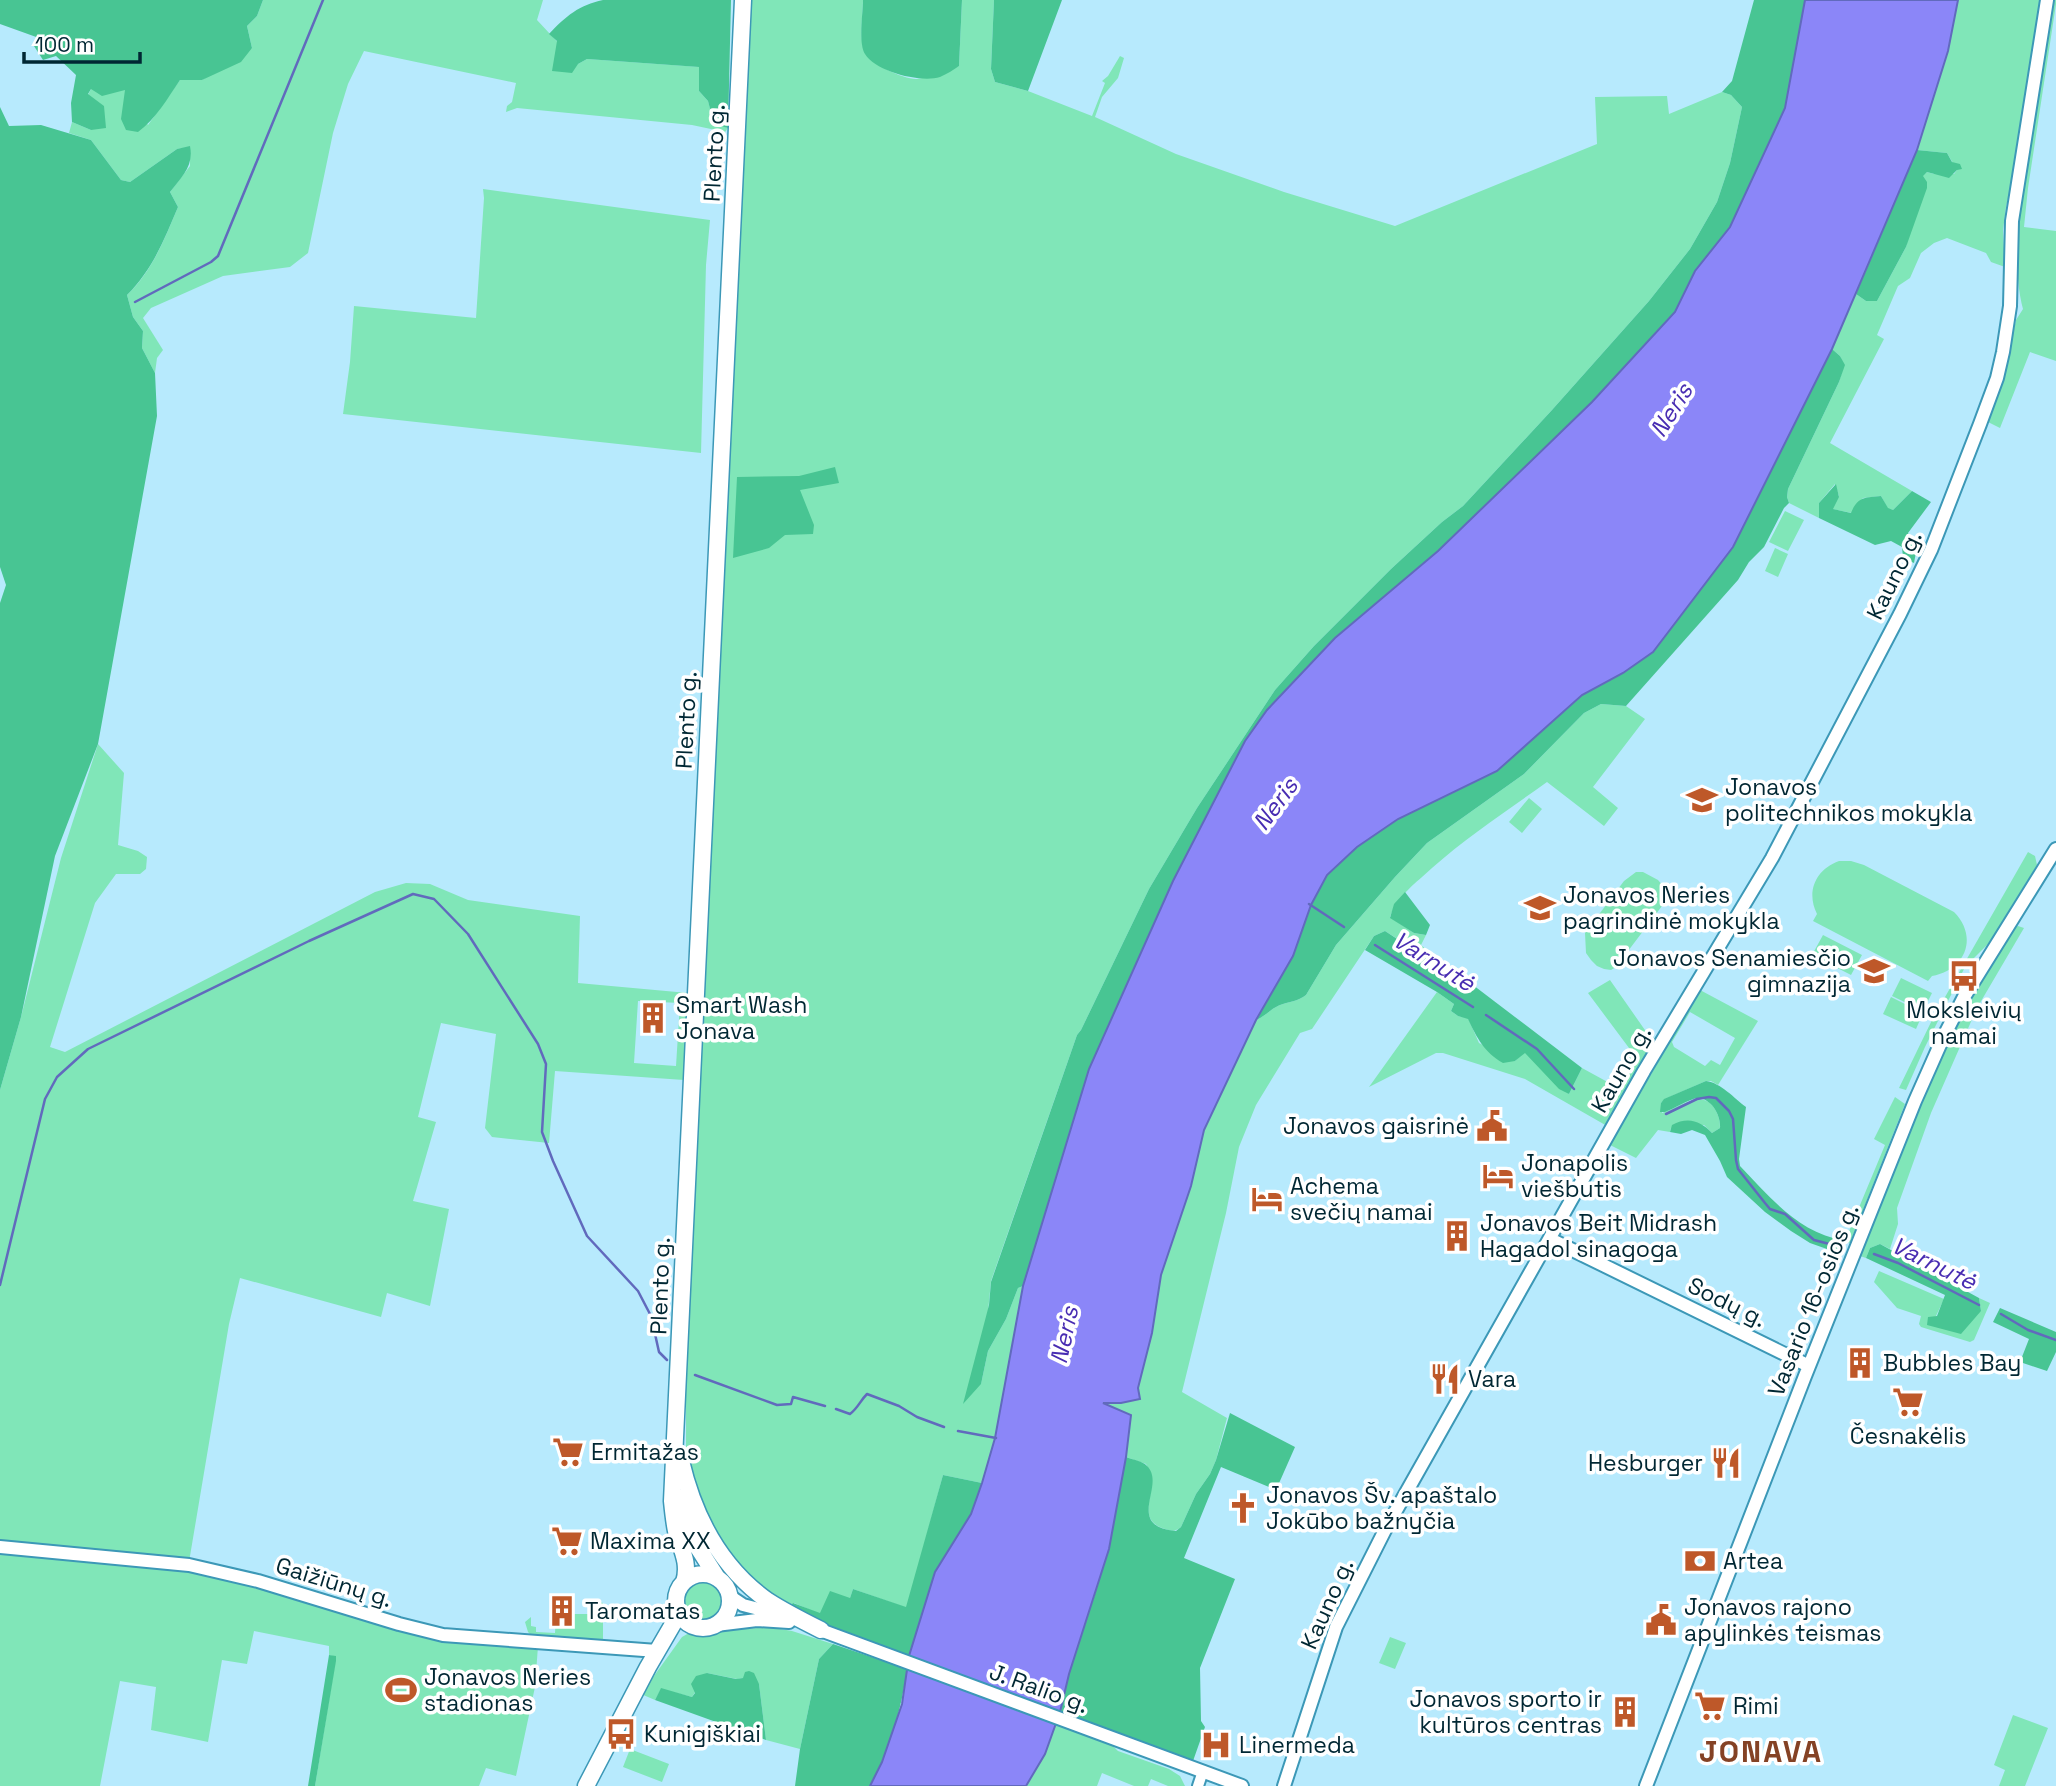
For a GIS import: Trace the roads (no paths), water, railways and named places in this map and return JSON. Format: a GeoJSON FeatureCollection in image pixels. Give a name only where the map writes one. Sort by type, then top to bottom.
{"type":"FeatureCollection","features":[{"type":"Feature","properties":{"kind":"highway","name":"Plento g."},"geometry":{"type":"LineString","coordinates":[[675,1473],[743,0]]}},
{"type":"Feature","properties":{"kind":"highway"},"geometry":{"type":"LineString","coordinates":[[676,1441],[696,1510],[730,1566],[771,1603],[821,1630]]}},
{"type":"Feature","properties":{"kind":"highway"},"geometry":{"type":"LineString","coordinates":[[675,1473],[679,1502],[689,1530],[716,1576],[726,1585],[730,1597],[728,1613],[716,1625],[708,1628],[692,1626],[682,1618],[677,1608]]}},
{"type":"Feature","properties":{"kind":"highway"},"geometry":{"type":"LineString","coordinates":[[586,1786],[673,1624],[677,1592],[684,1582],[687,1569],[676,1530],[672,1501],[675,1473]]}},
{"type":"Feature","properties":{"kind":"highway"},"geometry":{"type":"LineString","coordinates":[[684,1582],[699,1574],[716,1576]]}},
{"type":"Feature","properties":{"kind":"highway"},"geometry":{"type":"LineString","coordinates":[[631,1699],[678,1636],[692,1626]]}},
{"type":"Feature","properties":{"kind":"main road","name":"Kauno g."},"geometry":{"type":"LineString","coordinates":[[1284,1786],[1336,1627],[1399,1502],[1644,1071],[1765,870],[1812,785],[1931,550],[1997,378],[2008,329],[2012,221],[2047,0]]}},
{"type":"Feature","properties":{"kind":"main road","name":"Vasario 16-osios g."},"geometry":{"type":"LineString","coordinates":[[1646,1786],[1809,1366],[1892,1157],[1943,1038],[1989,955],[2056,849]]}},
{"type":"Feature","properties":{"kind":"main road","name":"Sodų g."},"geometry":{"type":"LineString","coordinates":[[1550,1239],[1809,1366]]}},
{"type":"Feature","properties":{"kind":"main road","name":"Gaižiūnų g."},"geometry":{"type":"LineString","coordinates":[[0,1547],[189,1565],[258,1581],[443,1635],[657,1651]]}},
{"type":"Feature","properties":{"kind":"main road"},"geometry":{"type":"LineString","coordinates":[[730,1597],[743,1605],[782,1615],[800,1623]]}},
{"type":"Feature","properties":{"kind":"main road"},"geometry":{"type":"LineString","coordinates":[[716,1625],[757,1620],[800,1623]]}},
{"type":"Feature","properties":{"kind":"main road","name":"J. Ralio g."},"geometry":{"type":"LineString","coordinates":[[800,1623],[1242,1786]]}},
{"type":"Feature","properties":{"kind":"street"},"geometry":{"type":"LineString","coordinates":[[1198,1786],[1203,1771]]}},
{"type":"Feature","properties":{"kind":"water","name":"Neris"},"geometry":{"type":"Polygon","coordinates":[[[1805,0],[1958,0],[1948,51],[1917,150],[1832,349],[1733,547],[1653,652],[1623,673],[1582,695],[1497,771],[1398,819],[1357,847],[1327,875],[1311,905],[1293,956],[1256,1020],[1204,1130],[1191,1186],[1161,1275],[1152,1333],[1138,1388],[1140,1399],[1103,1403],[1131,1415],[1126,1457],[1109,1549],[1045,1754],[1026,1786],[870,1786],[882,1762],[902,1704],[909,1656],[935,1572],[971,1514],[982,1483],[995,1438],[1023,1286],[1089,1069],[1173,881],[1245,741],[1267,710],[1335,638],[1438,551],[1592,402],[1675,312],[1695,271],[1730,227],[1785,108],[1805,0]]]}},
{"type":"Feature","properties":{"kind":"waterway"},"geometry":{"type":"LineString","coordinates":[[135,302],[218,256],[323,0]]}},
{"type":"Feature","properties":{"kind":"waterway"},"geometry":{"type":"LineString","coordinates":[[0,1285],[45,1099],[57,1077],[88,1049],[309,941],[413,894],[434,899],[468,934],[538,1044],[546,1064],[542,1132],[553,1161],[587,1236],[638,1291],[651,1316],[659,1352],[667,1360]]}},
{"type":"Feature","properties":{"kind":"waterway","name":"Varnutė"},"geometry":{"type":"LineString","coordinates":[[1309,904],[1344,927]]}},
{"type":"Feature","properties":{"kind":"waterway","name":"Varnutė"},"geometry":{"type":"LineString","coordinates":[[1375,945],[1473,1007]]}},
{"type":"Feature","properties":{"kind":"waterway","name":"Varnutė"},"geometry":{"type":"LineString","coordinates":[[1486,1015],[1537,1049],[1574,1089]]}},
{"type":"Feature","properties":{"kind":"waterway","name":"Varnutė"},"geometry":{"type":"LineString","coordinates":[[1666,1114],[1697,1099],[1716,1098],[1733,1119],[1738,1169],[1770,1209],[1785,1214],[1814,1240],[1841,1247]]}},
{"type":"Feature","properties":{"kind":"waterway","name":"Varnutė"},"geometry":{"type":"LineString","coordinates":[[1874,1254],[1898,1263],[1979,1305]]}},
{"type":"Feature","properties":{"kind":"waterway","name":"Varnutė"},"geometry":{"type":"LineString","coordinates":[[2001,1314],[2028,1330],[2056,1340]]}},
{"type":"Feature","properties":{"kind":"waterway"},"geometry":{"type":"LineString","coordinates":[[695,1375],[777,1405],[791,1404],[793,1397],[825,1406]]}},
{"type":"Feature","properties":{"kind":"waterway"},"geometry":{"type":"LineString","coordinates":[[836,1409],[850,1414],[867,1394],[944,1427]]}},
{"type":"Feature","properties":{"kind":"waterway"},"geometry":{"type":"LineString","coordinates":[[958,1431],[996,1438]]}},
{"type":"Feature","properties":{"kind":"place","name":"Jonavos politechnikos mokykla"},"geometry":{"type":"Point","coordinates":[1702,800]}},
{"type":"Feature","properties":{"kind":"place","name":"Jonavos Neries pagrindinė mokykla"},"geometry":{"type":"Point","coordinates":[1540,908]}},
{"type":"Feature","properties":{"kind":"place","name":"Jonavos Senamiesčio gimnazija"},"geometry":{"type":"Point","coordinates":[1874,971]}},
{"type":"Feature","properties":{"kind":"place","name":"Moksleivių namai"},"geometry":{"type":"Point","coordinates":[1964,976]}},
{"type":"Feature","properties":{"kind":"place","name":"Smart Wash Jonava"},"geometry":{"type":"Point","coordinates":[653,1018]}},
{"type":"Feature","properties":{"kind":"place","name":"Jonavos gaisrinė"},"geometry":{"type":"Point","coordinates":[1492,1126]}},
{"type":"Feature","properties":{"kind":"place","name":"Jonapolis viešbutis"},"geometry":{"type":"Point","coordinates":[1498,1176]}},
{"type":"Feature","properties":{"kind":"place","name":"Achema svečių namai"},"geometry":{"type":"Point","coordinates":[1267,1199]}},
{"type":"Feature","properties":{"kind":"place","name":"Jonavos Beit Midrash Hagadol sinagoga"},"geometry":{"type":"Point","coordinates":[1457,1236]}},
{"type":"Feature","properties":{"kind":"place","name":"Bubbles Bay"},"geometry":{"type":"Point","coordinates":[1860,1363]}},
{"type":"Feature","properties":{"kind":"place","name":"Vara"},"geometry":{"type":"Point","coordinates":[1445,1379]}},
{"type":"Feature","properties":{"kind":"place","name":"Česnakėlis"},"geometry":{"type":"Point","coordinates":[1908,1402]}},
{"type":"Feature","properties":{"kind":"place","name":"Ermitažas"},"geometry":{"type":"Point","coordinates":[568,1452]}},
{"type":"Feature","properties":{"kind":"place","name":"Hesburger"},"geometry":{"type":"Point","coordinates":[1726,1463]}},
{"type":"Feature","properties":{"kind":"place","name":"Jonavos Šv. apaštalo Jokūbo bažnyčia"},"geometry":{"type":"Point","coordinates":[1243,1508]}},
{"type":"Feature","properties":{"kind":"place","name":"Maxima XX"},"geometry":{"type":"Point","coordinates":[567,1541]}},
{"type":"Feature","properties":{"kind":"place","name":"Artea"},"geometry":{"type":"Point","coordinates":[1700,1561]}},
{"type":"Feature","properties":{"kind":"place","name":"Taromatas"},"geometry":{"type":"Point","coordinates":[562,1611]}},
{"type":"Feature","properties":{"kind":"place","name":"Jonavos rajono apylinkės teismas"},"geometry":{"type":"Point","coordinates":[1661,1620]}},
{"type":"Feature","properties":{"kind":"place","name":"Jonavos Neries stadionas"},"geometry":{"type":"Point","coordinates":[401,1690]}},
{"type":"Feature","properties":{"kind":"place","name":"Rimi"},"geometry":{"type":"Point","coordinates":[1710,1706]}},
{"type":"Feature","properties":{"kind":"place","name":"Jonavos sporto ir kultūros centras"},"geometry":{"type":"Point","coordinates":[1625,1712]}},
{"type":"Feature","properties":{"kind":"place","name":"Kunigiškiai"},"geometry":{"type":"Point","coordinates":[621,1734]}},
{"type":"Feature","properties":{"kind":"place","name":"Linermeda"},"geometry":{"type":"Point","coordinates":[1216,1745]}},
{"type":"Feature","properties":{"kind":"district","name":"JONAVA"},"geometry":{"type":"Point","coordinates":[1761,1751]}}]}
